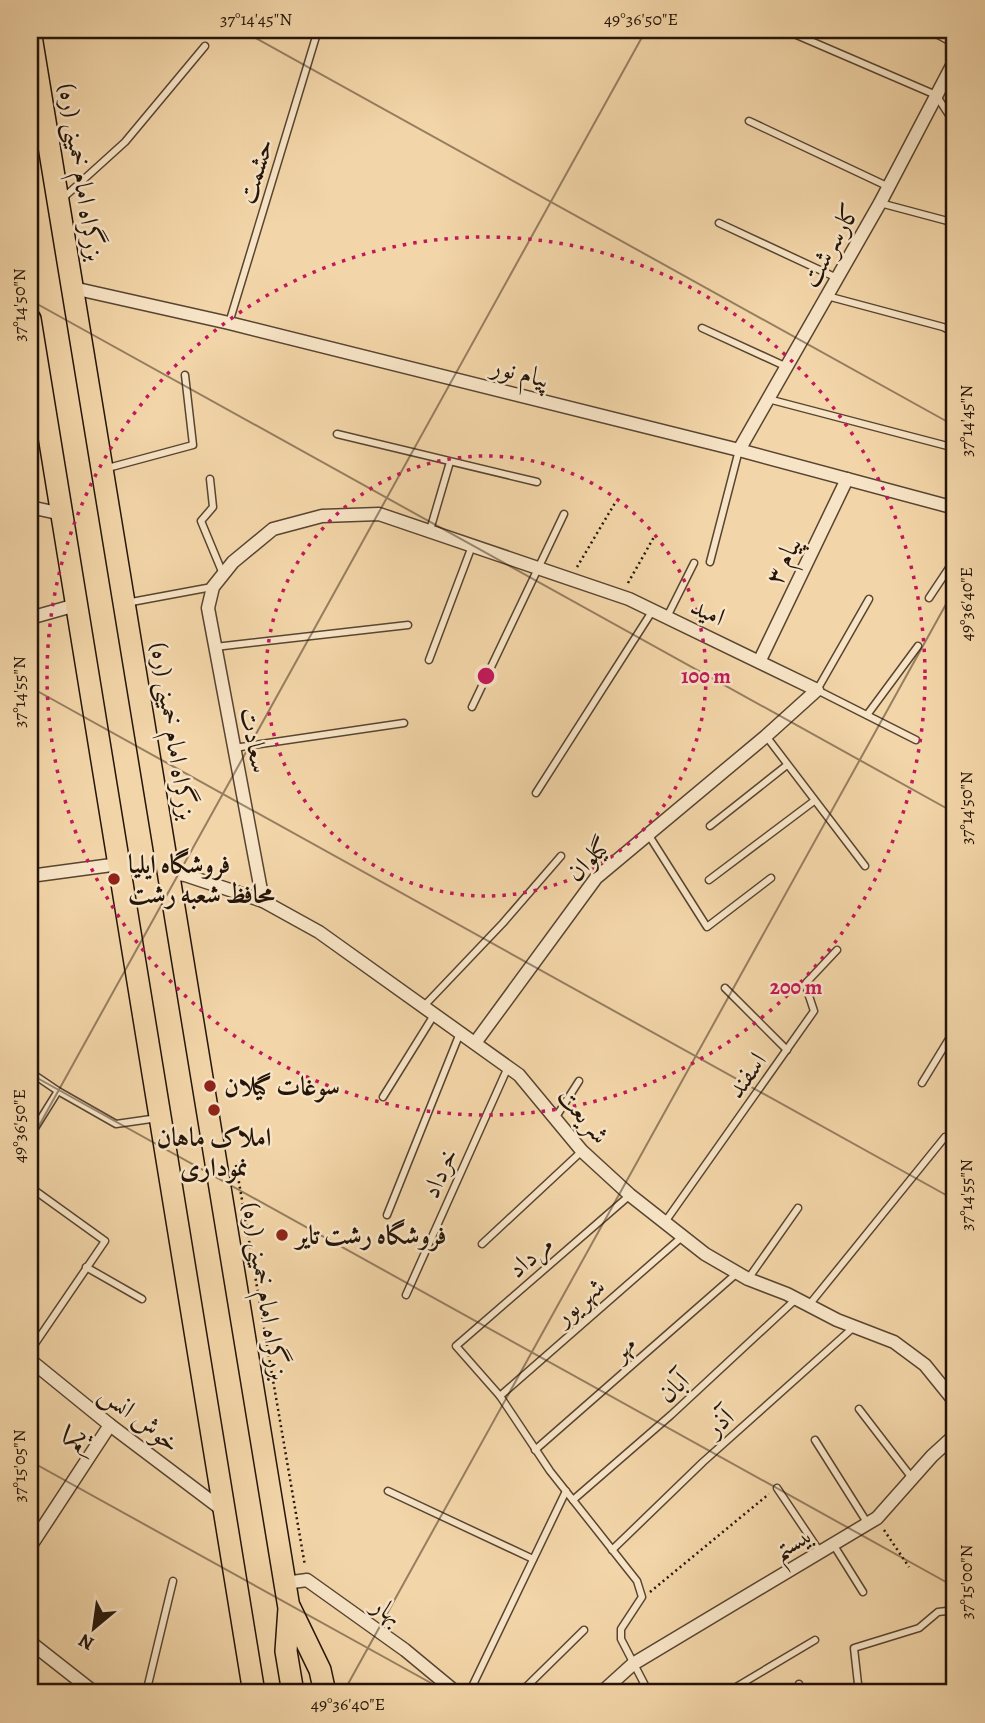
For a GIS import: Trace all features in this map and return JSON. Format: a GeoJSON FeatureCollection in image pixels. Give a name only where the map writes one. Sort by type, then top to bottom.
{"type":"FeatureCollection","features":[{"type":"Feature","properties":{"kind":"highway","name":"بزرگراه امام خمینی (ره)"},"geometry":{"type":"LineString","coordinates":[[30,30],[289,1608],[286,1648],[293,1693]]}},
{"type":"Feature","properties":{"kind":"highway"},"geometry":{"type":"LineString","coordinates":[[31,330],[254,1693]]}},
{"type":"Feature","properties":{"kind":"highway","name":"بزرگراه امام خمینی (ره)"},"geometry":{"type":"LineString","coordinates":[[289,1608],[320,1670],[325,1693]]}},
{"type":"Feature","properties":{"kind":"street","name":"کارسرشت"},"geometry":{"type":"LineString","coordinates":[[739,450],[880,203],[955,60]]}},
{"type":"Feature","properties":{"kind":"street","name":"پیام نور"},"geometry":{"type":"LineString","coordinates":[[73,289],[229,323],[739,450],[955,508]]}},
{"type":"Feature","properties":{"kind":"street","name":"پیام ۳"},"geometry":{"type":"LineString","coordinates":[[760,660],[847,479]]}},
{"type":"Feature","properties":{"kind":"street"},"geometry":{"type":"LineString","coordinates":[[30,507],[62,514]]}},
{"type":"Feature","properties":{"kind":"street","name":"امید"},"geometry":{"type":"LineString","coordinates":[[213,587],[233,562],[273,529],[322,516],[379,514],[621,596],[760,660],[817,690]]}},
{"type":"Feature","properties":{"kind":"street","name":"سعادت"},"geometry":{"type":"LineString","coordinates":[[213,587],[208,607],[214,647],[263,901]]}},
{"type":"Feature","properties":{"kind":"street"},"geometry":{"type":"LineString","coordinates":[[30,618],[76,605]]}},
{"type":"Feature","properties":{"kind":"street","name":"گیلوان"},"geometry":{"type":"LineString","coordinates":[[475,1043],[596,878],[817,690]]}},
{"type":"Feature","properties":{"kind":"street"},"geometry":{"type":"LineString","coordinates":[[30,876],[119,864]]}},
{"type":"Feature","properties":{"kind":"street","name":"شریعت"},"geometry":{"type":"LineString","coordinates":[[169,873],[185,875],[263,901],[319,932],[519,1075],[582,1151],[630,1195],[705,1254],[743,1276],[894,1342],[925,1365],[955,1402]]}},
{"type":"Feature","properties":{"kind":"street","name":"خوش انس"},"geometry":{"type":"LineString","coordinates":[[30,1360],[110,1425],[224,1511]]}},
{"type":"Feature","properties":{"kind":"street","name":"یکم"},"geometry":{"type":"LineString","coordinates":[[30,1547],[110,1425]]}},
{"type":"Feature","properties":{"kind":"street","name":"بیستم"},"geometry":{"type":"LineString","coordinates":[[601,1693],[633,1664],[872,1521],[955,1435]]}},
{"type":"Feature","properties":{"kind":"street","name":"بهار"},"geometry":{"type":"LineString","coordinates":[[285,1583],[307,1580],[405,1650],[457,1693]]}},
{"type":"Feature","properties":{"kind":"street"},"geometry":{"type":"LineString","coordinates":[[33,1645],[91,1692]]}},
{"type":"Feature","properties":{"kind":"lane","name":"حشمت"},"geometry":{"type":"LineString","coordinates":[[229,323],[318,30]]}},
{"type":"Feature","properties":{"kind":"lane"},"geometry":{"type":"LineString","coordinates":[[785,30],[936,95],[955,124]]}},
{"type":"Feature","properties":{"kind":"lane"},"geometry":{"type":"LineString","coordinates":[[929,30],[955,44]]}},
{"type":"Feature","properties":{"kind":"lane"},"geometry":{"type":"LineString","coordinates":[[59,203],[125,142],[205,46]]}},
{"type":"Feature","properties":{"kind":"lane"},"geometry":{"type":"LineString","coordinates":[[749,121],[888,187]]}},
{"type":"Feature","properties":{"kind":"lane"},"geometry":{"type":"LineString","coordinates":[[880,203],[955,223]]}},
{"type":"Feature","properties":{"kind":"lane"},"geometry":{"type":"LineString","coordinates":[[719,223],[837,278]]}},
{"type":"Feature","properties":{"kind":"lane"},"geometry":{"type":"LineString","coordinates":[[827,296],[943,327],[955,333]]}},
{"type":"Feature","properties":{"kind":"lane"},"geometry":{"type":"LineString","coordinates":[[702,328],[787,367]]}},
{"type":"Feature","properties":{"kind":"lane"},"geometry":{"type":"LineString","coordinates":[[102,469],[193,445],[185,375]]}},
{"type":"Feature","properties":{"kind":"lane"},"geometry":{"type":"LineString","coordinates":[[768,399],[955,448]]}},
{"type":"Feature","properties":{"kind":"lane"},"geometry":{"type":"LineString","coordinates":[[337,434],[537,482]]}},
{"type":"Feature","properties":{"kind":"lane"},"geometry":{"type":"LineString","coordinates":[[710,562],[739,450]]}},
{"type":"Feature","properties":{"kind":"lane"},"geometry":{"type":"LineString","coordinates":[[429,531],[450,462]]}},
{"type":"Feature","properties":{"kind":"lane"},"geometry":{"type":"LineString","coordinates":[[210,479],[213,507],[201,521],[223,573]]}},
{"type":"Feature","properties":{"kind":"lane"},"geometry":{"type":"LineString","coordinates":[[472,707],[536,567],[564,513]]}},
{"type":"Feature","properties":{"kind":"lane"},"geometry":{"type":"LineString","coordinates":[[429,660],[473,544]]}},
{"type":"Feature","properties":{"kind":"lane"},"geometry":{"type":"LineString","coordinates":[[929,598],[955,559]]}},
{"type":"Feature","properties":{"kind":"lane"},"geometry":{"type":"LineString","coordinates":[[667,617],[694,563]]}},
{"type":"Feature","properties":{"kind":"lane"},"geometry":{"type":"LineString","coordinates":[[124,603],[213,587]]}},
{"type":"Feature","properties":{"kind":"lane"},"geometry":{"type":"LineString","coordinates":[[817,690],[869,599]]}},
{"type":"Feature","properties":{"kind":"lane"},"geometry":{"type":"LineString","coordinates":[[536,793],[653,610]]}},
{"type":"Feature","properties":{"kind":"lane"},"geometry":{"type":"LineString","coordinates":[[214,647],[408,625]]}},
{"type":"Feature","properties":{"kind":"lane"},"geometry":{"type":"LineString","coordinates":[[867,715],[918,646]]}},
{"type":"Feature","properties":{"kind":"lane","name":"امید"},"geometry":{"type":"LineString","coordinates":[[817,690],[916,740]]}},
{"type":"Feature","properties":{"kind":"lane"},"geometry":{"type":"LineString","coordinates":[[234,748],[404,723]]}},
{"type":"Feature","properties":{"kind":"lane"},"geometry":{"type":"LineString","coordinates":[[766,736],[865,866]]}},
{"type":"Feature","properties":{"kind":"lane"},"geometry":{"type":"LineString","coordinates":[[710,826],[787,765]]}},
{"type":"Feature","properties":{"kind":"lane"},"geometry":{"type":"LineString","coordinates":[[709,880],[814,801]]}},
{"type":"Feature","properties":{"kind":"lane"},"geometry":{"type":"LineString","coordinates":[[648,834],[707,927],[771,878]]}},
{"type":"Feature","properties":{"kind":"lane"},"geometry":{"type":"LineString","coordinates":[[423,1007],[503,923],[561,856]]}},
{"type":"Feature","properties":{"kind":"lane","name":"اسفند"},"geometry":{"type":"LineString","coordinates":[[666,1222],[814,1011],[805,984],[837,950]]}},
{"type":"Feature","properties":{"kind":"lane"},"geometry":{"type":"LineString","coordinates":[[725,988],[787,1050]]}},
{"type":"Feature","properties":{"kind":"lane"},"geometry":{"type":"LineString","coordinates":[[383,1097],[435,1015]]}},
{"type":"Feature","properties":{"kind":"lane"},"geometry":{"type":"LineString","coordinates":[[922,1083],[955,1029]]}},
{"type":"Feature","properties":{"kind":"lane"},"geometry":{"type":"LineString","coordinates":[[387,1215],[460,1033]]}},
{"type":"Feature","properties":{"kind":"lane","name":"خرداد"},"geometry":{"type":"LineString","coordinates":[[406,1295],[508,1067]]}},
{"type":"Feature","properties":{"kind":"lane"},"geometry":{"type":"LineString","coordinates":[[30,1072],[116,1124],[160,1118]]}},
{"type":"Feature","properties":{"kind":"lane"},"geometry":{"type":"LineString","coordinates":[[556,1117],[579,1081]]}},
{"type":"Feature","properties":{"kind":"lane"},"geometry":{"type":"LineString","coordinates":[[30,1136],[58,1091]]}},
{"type":"Feature","properties":{"kind":"lane"},"geometry":{"type":"LineString","coordinates":[[809,1305],[945,1137]]}},
{"type":"Feature","properties":{"kind":"lane"},"geometry":{"type":"LineString","coordinates":[[482,1244],[582,1151]]}},
{"type":"Feature","properties":{"kind":"lane"},"geometry":{"type":"LineString","coordinates":[[30,1187],[104,1241],[30,1351]]}},
{"type":"Feature","properties":{"kind":"lane","name":"مرداد"},"geometry":{"type":"LineString","coordinates":[[500,1396],[456,1346],[630,1195]]}},
{"type":"Feature","properties":{"kind":"lane","name":"مهر"},"geometry":{"type":"LineString","coordinates":[[535,1450],[743,1276],[798,1208]]}},
{"type":"Feature","properties":{"kind":"lane","name":"شهریور"},"geometry":{"type":"LineString","coordinates":[[500,1396],[683,1236]]}},
{"type":"Feature","properties":{"kind":"lane"},"geometry":{"type":"LineString","coordinates":[[86,1267],[142,1300]]}},
{"type":"Feature","properties":{"kind":"lane","name":"آبان"},"geometry":{"type":"LineString","coordinates":[[573,1500],[671,1415],[796,1299]]}},
{"type":"Feature","properties":{"kind":"lane","name":"آذر"},"geometry":{"type":"LineString","coordinates":[[612,1550],[703,1462],[855,1326]]}},
{"type":"Feature","properties":{"kind":"lane"},"geometry":{"type":"LineString","coordinates":[[500,1396],[535,1450],[637,1581],[642,1597],[621,1629],[621,1639],[649,1693]]}},
{"type":"Feature","properties":{"kind":"lane"},"geometry":{"type":"LineString","coordinates":[[859,1409],[912,1478]]}},
{"type":"Feature","properties":{"kind":"lane"},"geometry":{"type":"LineString","coordinates":[[815,1440],[872,1521]]}},
{"type":"Feature","properties":{"kind":"lane"},"geometry":{"type":"LineString","coordinates":[[777,1488],[820,1552]]}},
{"type":"Feature","properties":{"kind":"lane"},"geometry":{"type":"LineString","coordinates":[[388,1491],[533,1559]]}},
{"type":"Feature","properties":{"kind":"lane"},"geometry":{"type":"LineString","coordinates":[[469,1693],[566,1491]]}},
{"type":"Feature","properties":{"kind":"lane"},"geometry":{"type":"LineString","coordinates":[[833,1545],[863,1592]]}},
{"type":"Feature","properties":{"kind":"lane"},"geometry":{"type":"LineString","coordinates":[[146,1693],[173,1581]]}},
{"type":"Feature","properties":{"kind":"lane"},"geometry":{"type":"LineString","coordinates":[[859,1693],[854,1648],[919,1628],[938,1612],[955,1610]]}},
{"type":"Feature","properties":{"kind":"lane"},"geometry":{"type":"LineString","coordinates":[[520,1693],[584,1630]]}},
{"type":"Feature","properties":{"kind":"lane"},"geometry":{"type":"LineString","coordinates":[[726,1693],[815,1640]]}},
{"type":"Feature","properties":{"kind":"lane"},"geometry":{"type":"LineString","coordinates":[[30,1662],[33,1645]]}},
{"type":"Feature","properties":{"kind":"lane"},"geometry":{"type":"LineString","coordinates":[[799,1684],[799,1693]]}},
{"type":"Feature","properties":{"kind":"path"},"geometry":{"type":"LineString","coordinates":[[570,579],[615,503]]}},
{"type":"Feature","properties":{"kind":"path"},"geometry":{"type":"LineString","coordinates":[[621,596],[654,537]]}},
{"type":"Feature","properties":{"kind":"path"},"geometry":{"type":"LineString","coordinates":[[642,1597],[777,1488]]}},
{"type":"Feature","properties":{"kind":"path"},"geometry":{"type":"LineString","coordinates":[[872,1521],[908,1567]]}},
{"type":"Feature","properties":{"kind":"place","name":"فروشگاه ایلیا محافظ شعبه رشت"},"geometry":{"type":"Point","coordinates":[114,879]}},
{"type":"Feature","properties":{"kind":"place","name":"سوغات گیلان"},"geometry":{"type":"Point","coordinates":[210,1086]}},
{"type":"Feature","properties":{"kind":"place","name":"املاک ماهان نموداری"},"geometry":{"type":"Point","coordinates":[214,1110]}},
{"type":"Feature","properties":{"kind":"place","name":"فروشگاه رشت تاير"},"geometry":{"type":"Point","coordinates":[282,1235]}}]}
